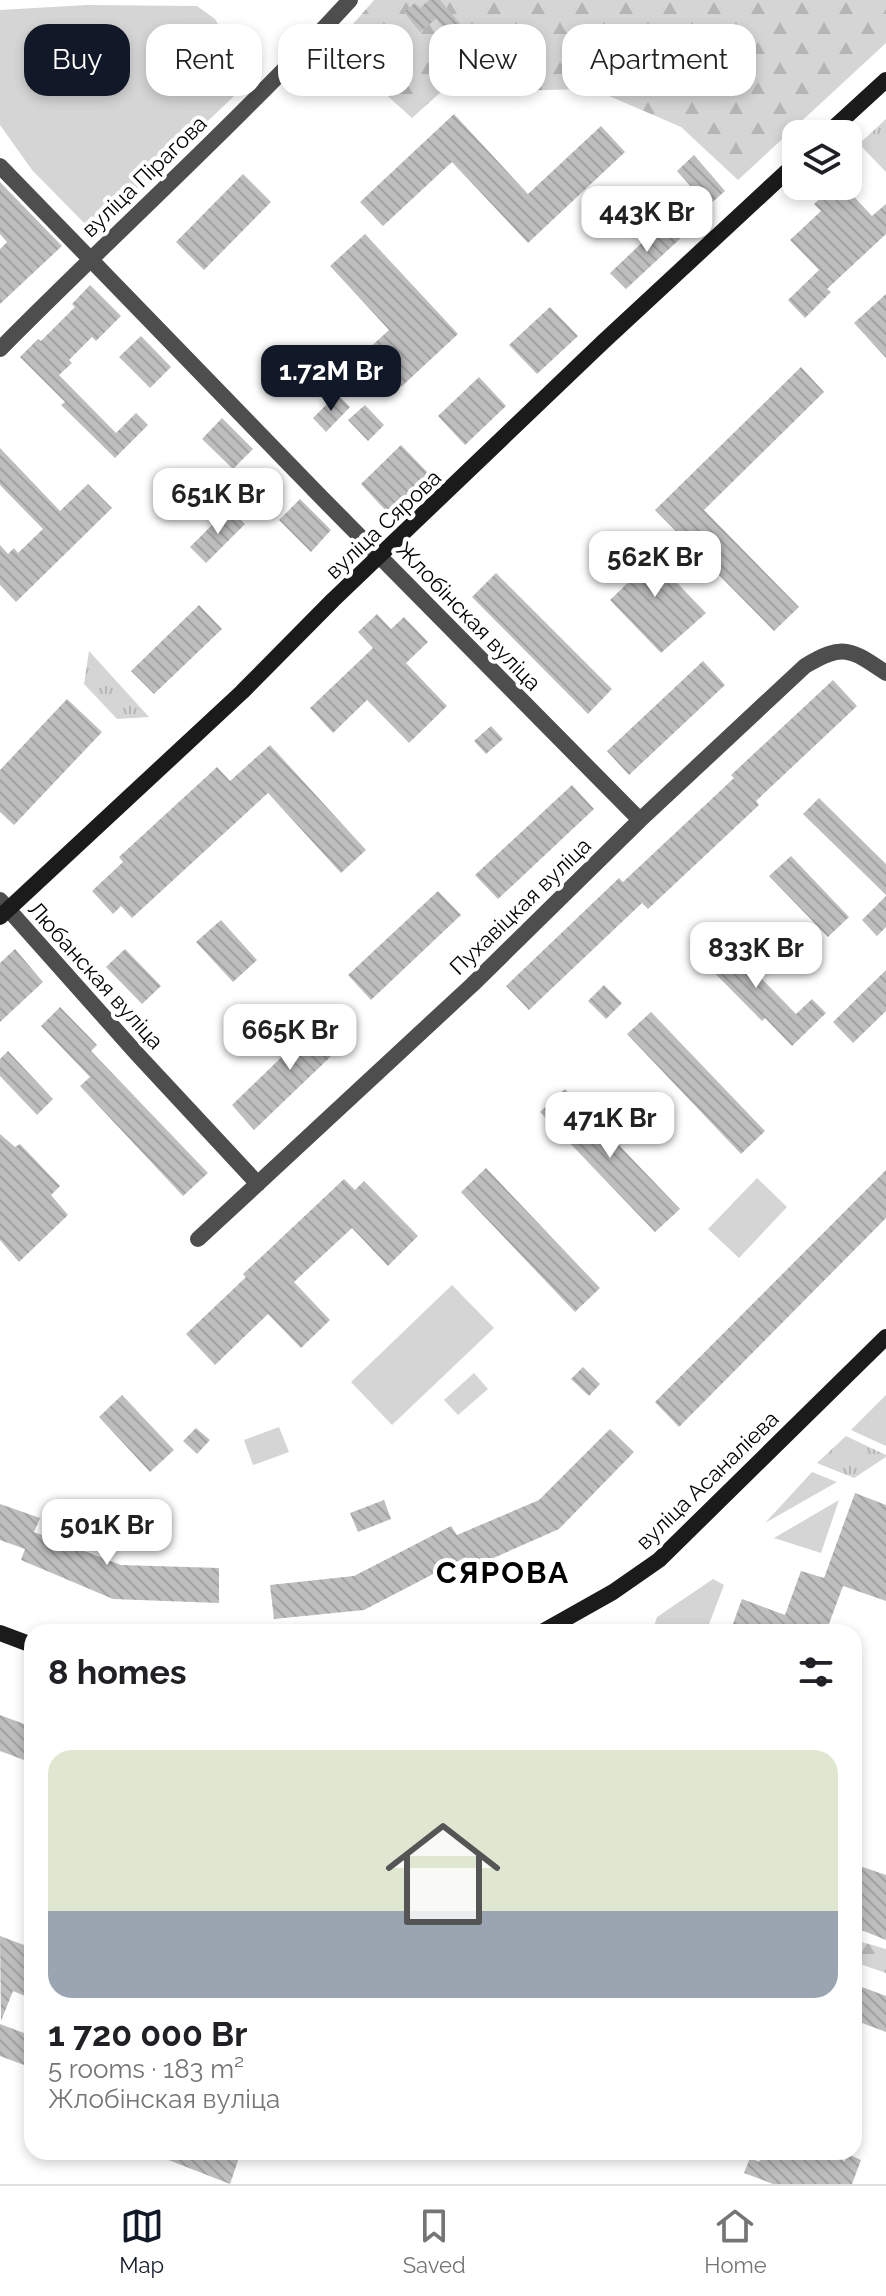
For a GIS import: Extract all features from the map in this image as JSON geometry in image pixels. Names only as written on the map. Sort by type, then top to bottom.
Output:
[{"type":"street","name":"вуліца Пірагова","points":[[0,349],[199,156],[350,0]]},
{"type":"street","points":[[842,120],[886,80]]},
{"type":"street","name":"Жлобінская вуліца","points":[[0,166],[640,820]]},
{"type":"street","name":"вуліца Сярова","points":[[3,909],[242,692],[380,556],[782,176]]},
{"type":"street","name":"Пухавіцкая вуліца","points":[[198,1239],[472,985],[640,820],[805,666],[841,650],[860,656],[886,673]]},
{"type":"street","name":"Любанская вуліца","points":[[3,909],[258,1184]]},
{"type":"street","name":"вуліца Асаналіева","points":[[556,1624],[613,1592],[659,1560],[886,1337]]},
{"type":"street","points":[[0,1633],[24,1642]]},
{"type":"green space","points":[[374,0],[886,0],[886,43],[803,120],[782,120],[782,139],[738,180],[681,127],[609,96],[756,96],[756,24],[562,24],[562,90],[546,90],[546,24],[429,24],[429,96],[437,96],[412,118],[388,96],[413,96],[413,24],[353,24]]},
{"type":"green space","points":[[87,5],[197,6],[218,24],[146,24],[146,96],[234,96],[92,231],[32,170],[0,125],[0,10]]},
{"type":"green space","points":[[886,119],[886,172],[862,147],[862,141]]},
{"type":"green space","points":[[89,651],[149,717],[117,719],[84,684]]},
{"type":"green space","points":[[757,1178],[787,1207],[739,1258],[708,1229]]},
{"type":"green space","points":[[452,1285],[494,1328],[392,1425],[351,1382]]},
{"type":"green space","points":[[474,1373],[488,1389],[458,1415],[444,1400]]},
{"type":"green space","points":[[886,1395],[886,1446],[851,1430]]},
{"type":"green space","points":[[279,1427],[289,1452],[253,1465],[244,1440]]},
{"type":"green space","points":[[846,1436],[886,1457],[854,1478],[817,1463]]},
{"type":"green space","points":[[812,1472],[837,1482],[765,1523]]},
{"type":"green space","points":[[839,1500],[821,1553],[774,1538]]},
{"type":"green space","points":[[713,1579],[724,1585],[709,1624],[655,1624],[657,1617]]},
{"type":"green space","points":[[862,1942],[886,1949],[886,1973],[862,1965]]},
{"type":"building","points":[[429,0],[440,0],[461,24],[440,24],[436,19],[420,32],[404,12],[415,3],[420,8]]},
{"type":"building","points":[[454,114],[528,194],[601,126],[625,152],[528,243],[452,162],[383,226],[360,202]]},
{"type":"building","points":[[694,155],[725,191],[708,206],[677,171]]},
{"type":"building","points":[[243,174],[271,202],[204,270],[176,242]]},
{"type":"building","points":[[0,182],[62,246],[0,304],[0,249],[7,242],[0,234]]},
{"type":"building","points":[[818,200],[857,200],[872,216],[886,204],[886,234],[827,289],[831,292],[805,318],[788,300],[819,270],[790,240],[821,211],[814,204]]},
{"type":"building","points":[[667,219],[683,236],[626,289],[610,273]]},
{"type":"building","points":[[365,234],[458,334],[401,387],[366,351],[389,330],[330,266]]},
{"type":"building","points":[[90,285],[121,316],[96,341],[92,337],[59,375],[116,433],[136,413],[148,425],[115,458],[61,405],[65,402],[20,357],[75,307],[72,304]]},
{"type":"building","points":[[886,294],[886,358],[854,323]]},
{"type":"building","points":[[550,307],[578,336],[537,374],[509,345]]},
{"type":"building","points":[[141,336],[171,367],[150,388],[119,357]]},
{"type":"building","points":[[801,367],[824,392],[704,510],[799,607],[774,631],[655,510]]},
{"type":"building","points":[[479,377],[506,406],[465,445],[438,416]]},
{"type":"building","points":[[337,394],[350,407],[326,432],[313,418]]},
{"type":"building","points":[[365,405],[384,425],[368,441],[348,420]]},
{"type":"building","points":[[222,418],[253,449],[233,469],[202,439]]},
{"type":"building","points":[[401,445],[429,474],[388,513],[361,484]]},
{"type":"building","points":[[0,448],[60,511],[88,484],[112,508],[16,602],[0,585],[0,545],[8,554],[14,548],[18,553],[43,529],[0,485]]},
{"type":"building","points":[[300,499],[331,530],[311,552],[279,520]]},
{"type":"building","points":[[229,508],[245,524],[206,563],[190,547]]},
{"type":"building","points":[[628,532],[706,613],[661,653],[610,600],[640,571],[615,546]]},
{"type":"building","points":[[496,573],[612,689],[588,714],[472,597]]},
{"type":"building","points":[[199,605],[222,629],[154,694],[131,671]]},
{"type":"building","points":[[377,614],[391,629],[404,617],[428,642],[406,663],[447,706],[409,743],[367,700],[333,733],[310,708],[373,648],[358,632]]},
{"type":"building","points":[[703,661],[725,685],[629,775],[607,751]]},
{"type":"building","points":[[833,680],[857,706],[756,801],[759,805],[648,909],[642,903],[529,1010],[506,986],[619,878],[623,882]]},
{"type":"building","points":[[67,699],[102,732],[14,825],[0,812],[0,770]]},
{"type":"building","points":[[491,726],[503,739],[486,754],[474,741]]},
{"type":"building","points":[[270,745],[366,850],[341,873],[268,793],[132,918],[121,906],[113,914],[92,891],[123,862],[119,857],[217,767],[230,781]]},
{"type":"building","points":[[572,785],[594,809],[498,899],[475,875]]},
{"type":"building","points":[[819,798],[886,864],[886,895],[803,814]]},
{"type":"building","points":[[791,856],[849,917],[828,937],[769,876]]},
{"type":"building","points":[[438,891],[461,915],[371,1000],[348,975]]},
{"type":"building","points":[[886,896],[886,927],[877,936],[862,920]]},
{"type":"building","points":[[221,920],[257,960],[233,982],[196,942]]},
{"type":"building","points":[[713,929],[796,1014],[812,999],[826,1013],[792,1046],[765,1018],[762,1021],[692,950]]},
{"type":"building","points":[[15,949],[43,982],[0,1022],[0,963]]},
{"type":"building","points":[[125,949],[161,986],[142,1004],[106,967]]},
{"type":"building","points":[[886,970],[886,1011],[853,1043],[833,1022]]},
{"type":"building","points":[[604,985],[622,1003],[606,1019],[588,1001]]},
{"type":"building","points":[[60,1007],[97,1045],[91,1051],[208,1173],[183,1196],[80,1086],[90,1077],[41,1026]]},
{"type":"building","points":[[651,1012],[765,1131],[741,1154],[627,1034]]},
{"type":"building","points":[[326,1014],[349,1039],[254,1130],[232,1105]]},
{"type":"building","points":[[8,1051],[53,1099],[37,1115],[0,1076],[0,1059]]},
{"type":"building","points":[[565,1089],[680,1209],[655,1232],[540,1112]]},
{"type":"building","points":[[0,1134],[15,1147],[20,1144],[60,1186],[51,1195],[68,1215],[19,1262],[0,1240]]},
{"type":"building","points":[[486,1168],[600,1288],[575,1312],[461,1192]]},
{"type":"building","points":[[886,1170],[886,1218],[679,1427],[655,1402]]},
{"type":"building","points":[[344,1179],[355,1190],[364,1181],[418,1236],[388,1266],[352,1228],[294,1282],[330,1320],[301,1348],[268,1314],[215,1365],[186,1334],[246,1277],[243,1274]]},
{"type":"building","points":[[583,1367],[600,1384],[589,1396],[571,1379]]},
{"type":"building","points":[[122,1395],[174,1450],[150,1472],[99,1417]]},
{"type":"building","points":[[196,1428],[210,1440],[197,1454],[183,1441]]},
{"type":"building","points":[[610,1429],[634,1452],[559,1529],[471,1568],[466,1557],[364,1610],[274,1619],[270,1585],[354,1576],[451,1526],[457,1535],[539,1500]]},
{"type":"building","points":[[855,1493],[886,1505],[886,1601],[843,1586],[829,1624],[733,1624],[742,1599],[785,1615],[801,1571],[824,1578]]},
{"type":"building","points":[[384,1500],[391,1519],[358,1532],[350,1513]]},
{"type":"building","points":[[0,1504],[40,1518],[34,1532],[121,1565],[219,1568],[219,1603],[113,1599],[21,1560],[25,1549],[0,1540]]},
{"type":"building","points":[[0,1715],[24,1724],[24,1760],[0,1751]]},
{"type":"building","points":[[862,1867],[886,1875],[886,1940],[862,1930]]},
{"type":"building","points":[[0,1936],[24,1945],[24,1996],[13,1991],[1,2021]]},
{"type":"building","points":[[862,1987],[886,1996],[886,2032],[862,2023]]},
{"type":"building","points":[[0,2024],[24,2033],[24,2065],[0,2056]]},
{"type":"building","points":[[168,2160],[238,2160],[230,2184]]},
{"type":"building","points":[[749,2160],[861,2160],[852,2184],[773,2184],[744,2173]]},
{"type":"district","name":"СЯРОВА","points":[[503,1573]]}]
